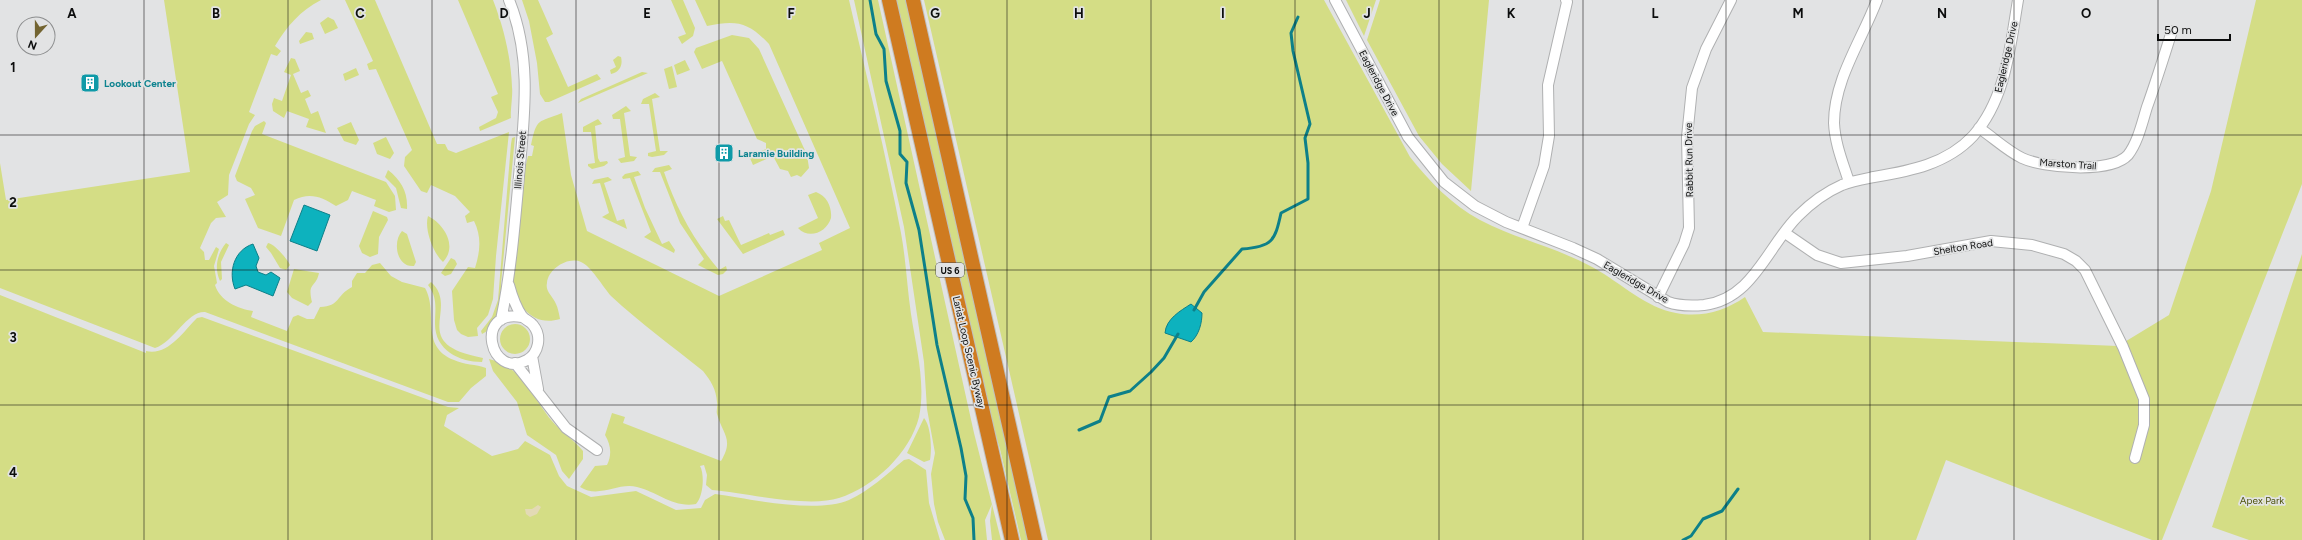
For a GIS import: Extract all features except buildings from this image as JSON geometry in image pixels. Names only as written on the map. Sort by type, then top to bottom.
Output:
[{"type":"highway","name":"Lariat Loop Scenic Byway","points":[[889,0],[1012,540]]},
{"type":"highway","name":"US 6","points":[[913,0],[1035,540]]},
{"type":"street","name":"Illinois Street","points":[[501,320],[509,283],[524,117],[525,63],[517,18],[509,0]]},
{"type":"street","name":"Eagleridge Drive","points":[[1335,0],[1408,137],[1436,174],[1475,206],[1522,228],[1597,259],[1658,297],[1677,305],[1712,304],[1726,299],[1742,288],[1756,272],[1797,216],[1821,196],[1849,182],[1920,169],[1960,148],[1979,128],[2000,90],[2018,0]]},
{"type":"street","points":[[1522,228],[1544,166],[1549,136],[1548,85],[1567,2],[1566,0]]},
{"type":"street","name":"Rabbit Run Drive","points":[[1658,297],[1684,244],[1689,228],[1687,137],[1692,88],[1706,49],[1730,0]]},
{"type":"street","points":[[1849,182],[1839,152],[1834,124],[1836,100],[1842,78],[1877,0]]},
{"type":"street","name":"Marston Trail","points":[[1979,128],[2011,152],[2041,164],[2099,167],[2120,161],[2127,155],[2138,134],[2172,31]]},
{"type":"street","name":"Shelton Road","points":[[1785,233],[1817,255],[1841,263],[1907,256],[1991,241],[2032,245],[2064,254],[2076,261],[2085,270],[2123,347],[2144,399],[2144,425],[2135,458]]},
{"type":"street","points":[[509,283],[514,303],[522,317],[534,326],[537,332],[537,346],[532,356],[527,360],[515,363]]},
{"type":"street","points":[[522,317],[508,317],[501,320],[492,333],[492,348],[501,358],[515,363],[566,428],[597,450]]},
{"type":"street","points":[[532,356],[538,391]]},
{"type":"green space","points":[[164,0],[321,0],[300,14],[284,32],[275,46],[281,51],[277,56],[271,54],[249,112],[255,115],[249,124],[229,175],[228,195],[217,202],[226,217],[216,218],[211,223],[200,248],[204,252],[205,260],[209,260],[216,247],[219,249],[214,266],[217,283],[215,285],[217,291],[230,303],[253,311],[251,317],[287,331],[293,317],[298,315],[307,319],[314,319],[320,307],[335,303],[347,290],[352,287],[352,281],[357,273],[365,273],[372,265],[380,263],[391,276],[402,282],[425,288],[431,308],[433,338],[443,354],[458,362],[486,368],[486,376],[471,388],[459,402],[448,402],[205,312],[192,316],[168,340],[155,348],[0,288],[0,163],[6,200],[190,172]]},
{"type":"green space","points":[[345,0],[375,0],[437,144],[445,144],[448,150],[456,153],[509,132],[493,299],[488,315],[477,328],[478,336],[468,337],[461,334],[457,330],[454,320],[452,291],[468,267],[475,268],[479,244],[477,227],[474,221],[467,223],[465,216],[470,212],[455,196],[431,185],[427,193],[421,191],[404,166],[405,157],[412,150],[376,69],[369,70],[367,64],[373,61]]},
{"type":"green space","points":[[458,0],[493,0],[504,32],[508,54],[512,90],[511,118],[480,131],[479,127],[496,118],[498,112],[491,97],[498,94]]},
{"type":"green space","points":[[522,0],[538,0],[553,34],[546,38],[568,87],[597,74],[601,79],[549,102],[545,102],[540,94],[537,63],[529,21]]},
{"type":"green space","points":[[671,0],[683,0],[695,28],[693,36],[682,44],[678,37],[686,34]]},
{"type":"green space","points":[[695,0],[849,0],[883,146],[901,233],[911,314],[920,365],[921,404],[919,417],[914,430],[908,443],[899,456],[889,467],[865,486],[839,498],[826,501],[794,501],[712,490],[706,485],[707,475],[704,465],[700,466],[702,470],[702,491],[696,504],[688,505],[673,502],[645,489],[637,487],[630,486],[594,491],[580,487],[595,466],[607,465],[610,458],[610,450],[609,442],[605,435],[612,413],[625,417],[623,423],[721,461],[725,454],[727,442],[717,414],[714,389],[703,371],[622,306],[611,296],[589,268],[581,262],[565,262],[555,269],[548,278],[547,289],[555,301],[560,319],[550,321],[534,317],[522,306],[515,291],[513,282],[519,203],[528,156],[532,156],[534,146],[531,145],[533,136],[537,125],[540,122],[562,113],[571,175],[587,231],[719,296],[822,250],[819,243],[850,228],[769,44],[755,31],[741,24],[726,23],[707,26]]},
{"type":"green space","points":[[854,0],[878,0],[974,433],[992,504],[985,520],[987,540],[945,540],[938,522],[934,504],[931,474],[935,453],[927,409],[924,362],[904,227]]},
{"type":"green space","points":[[894,0],[908,0],[1030,540],[1021,540],[1000,449],[988,410]]},
{"type":"green space","points":[[924,0],[1324,0],[1410,157],[1433,184],[1460,207],[1494,227],[1566,255],[1594,268],[1644,301],[1665,310],[1685,314],[1704,314],[1721,310],[1745,297],[1763,332],[2118,346],[2169,315],[2211,191],[2256,0],[2302,0],[2302,184],[2162,540],[2152,540],[1946,460],[1916,540],[1048,540]]},
{"type":"green space","points":[[1346,0],[1376,0],[1364,36]]},
{"type":"green space","points":[[1380,0],[1489,0],[1471,191],[1442,164],[1419,136],[1367,40]]},
{"type":"green space","points":[[328,17],[334,20],[338,28],[325,34],[320,23]]},
{"type":"green space","points":[[306,32],[312,33],[314,39],[300,44],[299,41]]},
{"type":"green space","points":[[732,35],[749,38],[759,49],[807,155],[809,168],[801,177],[797,175],[791,177],[788,171],[780,169],[773,156],[753,165],[749,156],[766,149],[766,143],[757,139],[722,61],[702,69],[694,52],[696,48]]},
{"type":"green space","points":[[618,56],[621,57],[622,63],[617,72],[611,74],[610,70],[616,67],[613,60]]},
{"type":"green space","points":[[291,58],[295,59],[300,71],[293,74],[301,93],[308,90],[311,96],[305,99],[311,114],[318,111],[326,133],[306,127],[309,119],[287,111],[284,118],[273,111],[272,104],[274,98],[282,101],[291,75],[284,72]]},
{"type":"green space","points":[[685,60],[690,70],[677,75],[674,65]]},
{"type":"green space","points":[[672,66],[677,87],[669,89],[664,69]]},
{"type":"green space","points":[[356,68],[359,75],[345,81],[343,74]]},
{"type":"green space","points":[[642,72],[648,73],[578,103],[581,99]]},
{"type":"green space","points":[[655,93],[660,97],[652,99],[660,151],[668,151],[664,155],[652,157],[648,156],[648,153],[656,151],[649,104],[641,104],[643,99]]},
{"type":"green space","points":[[626,106],[631,111],[624,113],[630,156],[637,157],[634,161],[621,163],[618,159],[625,157],[620,119],[613,119],[612,115]]},
{"type":"green space","points":[[598,119],[602,124],[595,126],[598,158],[600,162],[607,161],[608,163],[604,166],[592,169],[588,166],[588,164],[595,163],[591,132],[583,132],[583,127]]},
{"type":"green space","points":[[264,121],[266,123],[262,134],[386,182],[395,196],[396,210],[389,212],[374,206],[376,200],[352,191],[348,200],[336,206],[321,198],[305,196],[294,200],[281,236],[258,228],[245,199],[255,195],[251,188],[237,181],[235,176],[252,131],[255,126]]},
{"type":"green space","points":[[351,122],[359,140],[356,145],[344,141],[337,128]]},
{"type":"green space","points":[[386,137],[394,153],[390,159],[377,154],[373,143]]},
{"type":"green space","points":[[515,137],[500,304],[493,325],[482,334],[481,331],[492,317],[498,300],[511,144],[512,138]]},
{"type":"green space","points":[[669,165],[672,169],[664,172],[680,211],[694,236],[719,270],[726,266],[727,270],[723,274],[718,275],[698,265],[704,259],[680,223],[660,172],[652,172],[655,168]]},
{"type":"green space","points":[[388,170],[397,178],[403,187],[407,209],[401,208],[396,188],[385,177]]},
{"type":"green space","points":[[638,171],[641,175],[634,177],[645,208],[662,244],[669,241],[675,250],[674,253],[644,237],[651,232],[630,178],[623,179],[622,177],[625,174]]},
{"type":"green space","points":[[608,177],[612,180],[604,183],[617,221],[624,219],[627,229],[602,217],[609,213],[600,183],[592,184],[594,180]]},
{"type":"green space","points":[[816,192],[823,196],[828,202],[831,210],[831,218],[826,227],[817,233],[812,234],[802,232],[798,228],[818,218],[808,195]]},
{"type":"green space","points":[[373,211],[387,217],[388,220],[379,237],[378,254],[370,257],[362,253],[359,246]]},
{"type":"green space","points":[[428,216],[439,224],[447,236],[449,249],[443,262],[436,253],[428,234]]},
{"type":"green space","points":[[723,216],[725,221],[729,220],[741,245],[769,233],[770,235],[783,230],[785,235],[743,254],[717,219]]},
{"type":"green space","points":[[402,231],[407,234],[416,262],[414,266],[408,266],[400,259],[397,241]]},
{"type":"green space","points":[[226,243],[229,245],[221,262],[222,279],[220,281],[217,271],[217,261],[220,252]]},
{"type":"green space","points":[[268,243],[284,256],[290,265],[286,270],[280,268],[266,247]]},
{"type":"green space","name":"Apex Park","points":[[2302,254],[2302,540],[2249,540],[2212,527]]},
{"type":"green space","points":[[451,258],[455,260],[457,264],[451,274],[445,276],[441,273]]},
{"type":"green space","points":[[294,269],[319,273],[318,278],[311,288],[312,302],[308,306],[292,298],[287,292]]},
{"type":"green space","points":[[431,282],[439,292],[441,303],[439,325],[441,335],[447,344],[460,352],[483,358],[482,362],[465,360],[457,357],[450,353],[439,341],[435,324],[435,299],[428,285]]},
{"type":"green space","points":[[0,295],[146,353],[146,351],[154,352],[168,346],[181,336],[197,318],[202,317],[448,407],[459,408],[447,415],[444,426],[492,456],[518,449],[525,441],[550,455],[559,476],[567,486],[591,497],[636,491],[676,510],[701,508],[705,500],[715,494],[765,502],[802,506],[819,506],[849,500],[878,482],[904,460],[909,459],[926,470],[929,503],[940,540],[0,540]]},
{"type":"green space","points":[[515,324],[526,328],[530,339],[526,350],[515,354],[504,350],[500,339],[504,328]]},
{"type":"green space","points":[[489,359],[501,363],[519,376],[552,421],[583,451],[583,459],[569,479],[562,471],[556,455],[527,435],[517,402],[493,371]]},
{"type":"green space","points":[[924,418],[930,432],[931,450],[930,460],[924,462],[907,453]]},
{"type":"green space","points":[[992,504],[1001,540],[992,540],[990,521]]},
{"type":"sand","points":[[538,505],[541,507],[537,514],[530,517],[526,514],[525,509],[532,509]]},
{"type":"water","points":[[304,205],[330,215],[317,251],[290,241]]},
{"type":"water","points":[[253,244],[259,258],[256,266],[258,272],[266,275],[271,272],[280,278],[273,296],[246,285],[235,289],[232,276],[234,262],[241,251]]},
{"type":"water","points":[[1191,304],[1202,313],[1200,329],[1194,339],[1191,342],[1165,333],[1171,320]]},
{"type":"waterway","points":[[870,0],[876,34],[884,49],[886,81],[900,131],[900,154],[907,162],[906,183],[919,230],[937,345],[961,448],[966,476],[965,499],[973,518],[974,540]]},
{"type":"waterway","points":[[1194,310],[1204,292],[1242,249],[1260,246],[1270,241],[1277,230],[1281,213],[1308,199],[1308,163],[1305,138],[1310,124],[1293,51],[1291,33],[1298,17]]},
{"type":"waterway","points":[[1079,430],[1100,421],[1109,397],[1130,391],[1151,372],[1164,358],[1178,334]]},
{"type":"waterway","points":[[1683,540],[1691,536],[1703,519],[1722,511],[1738,489]]},
{"type":"place","name":"Lookout Center","points":[[90,83]]},
{"type":"place","name":"Laramie Building","points":[[724,153]]}]
